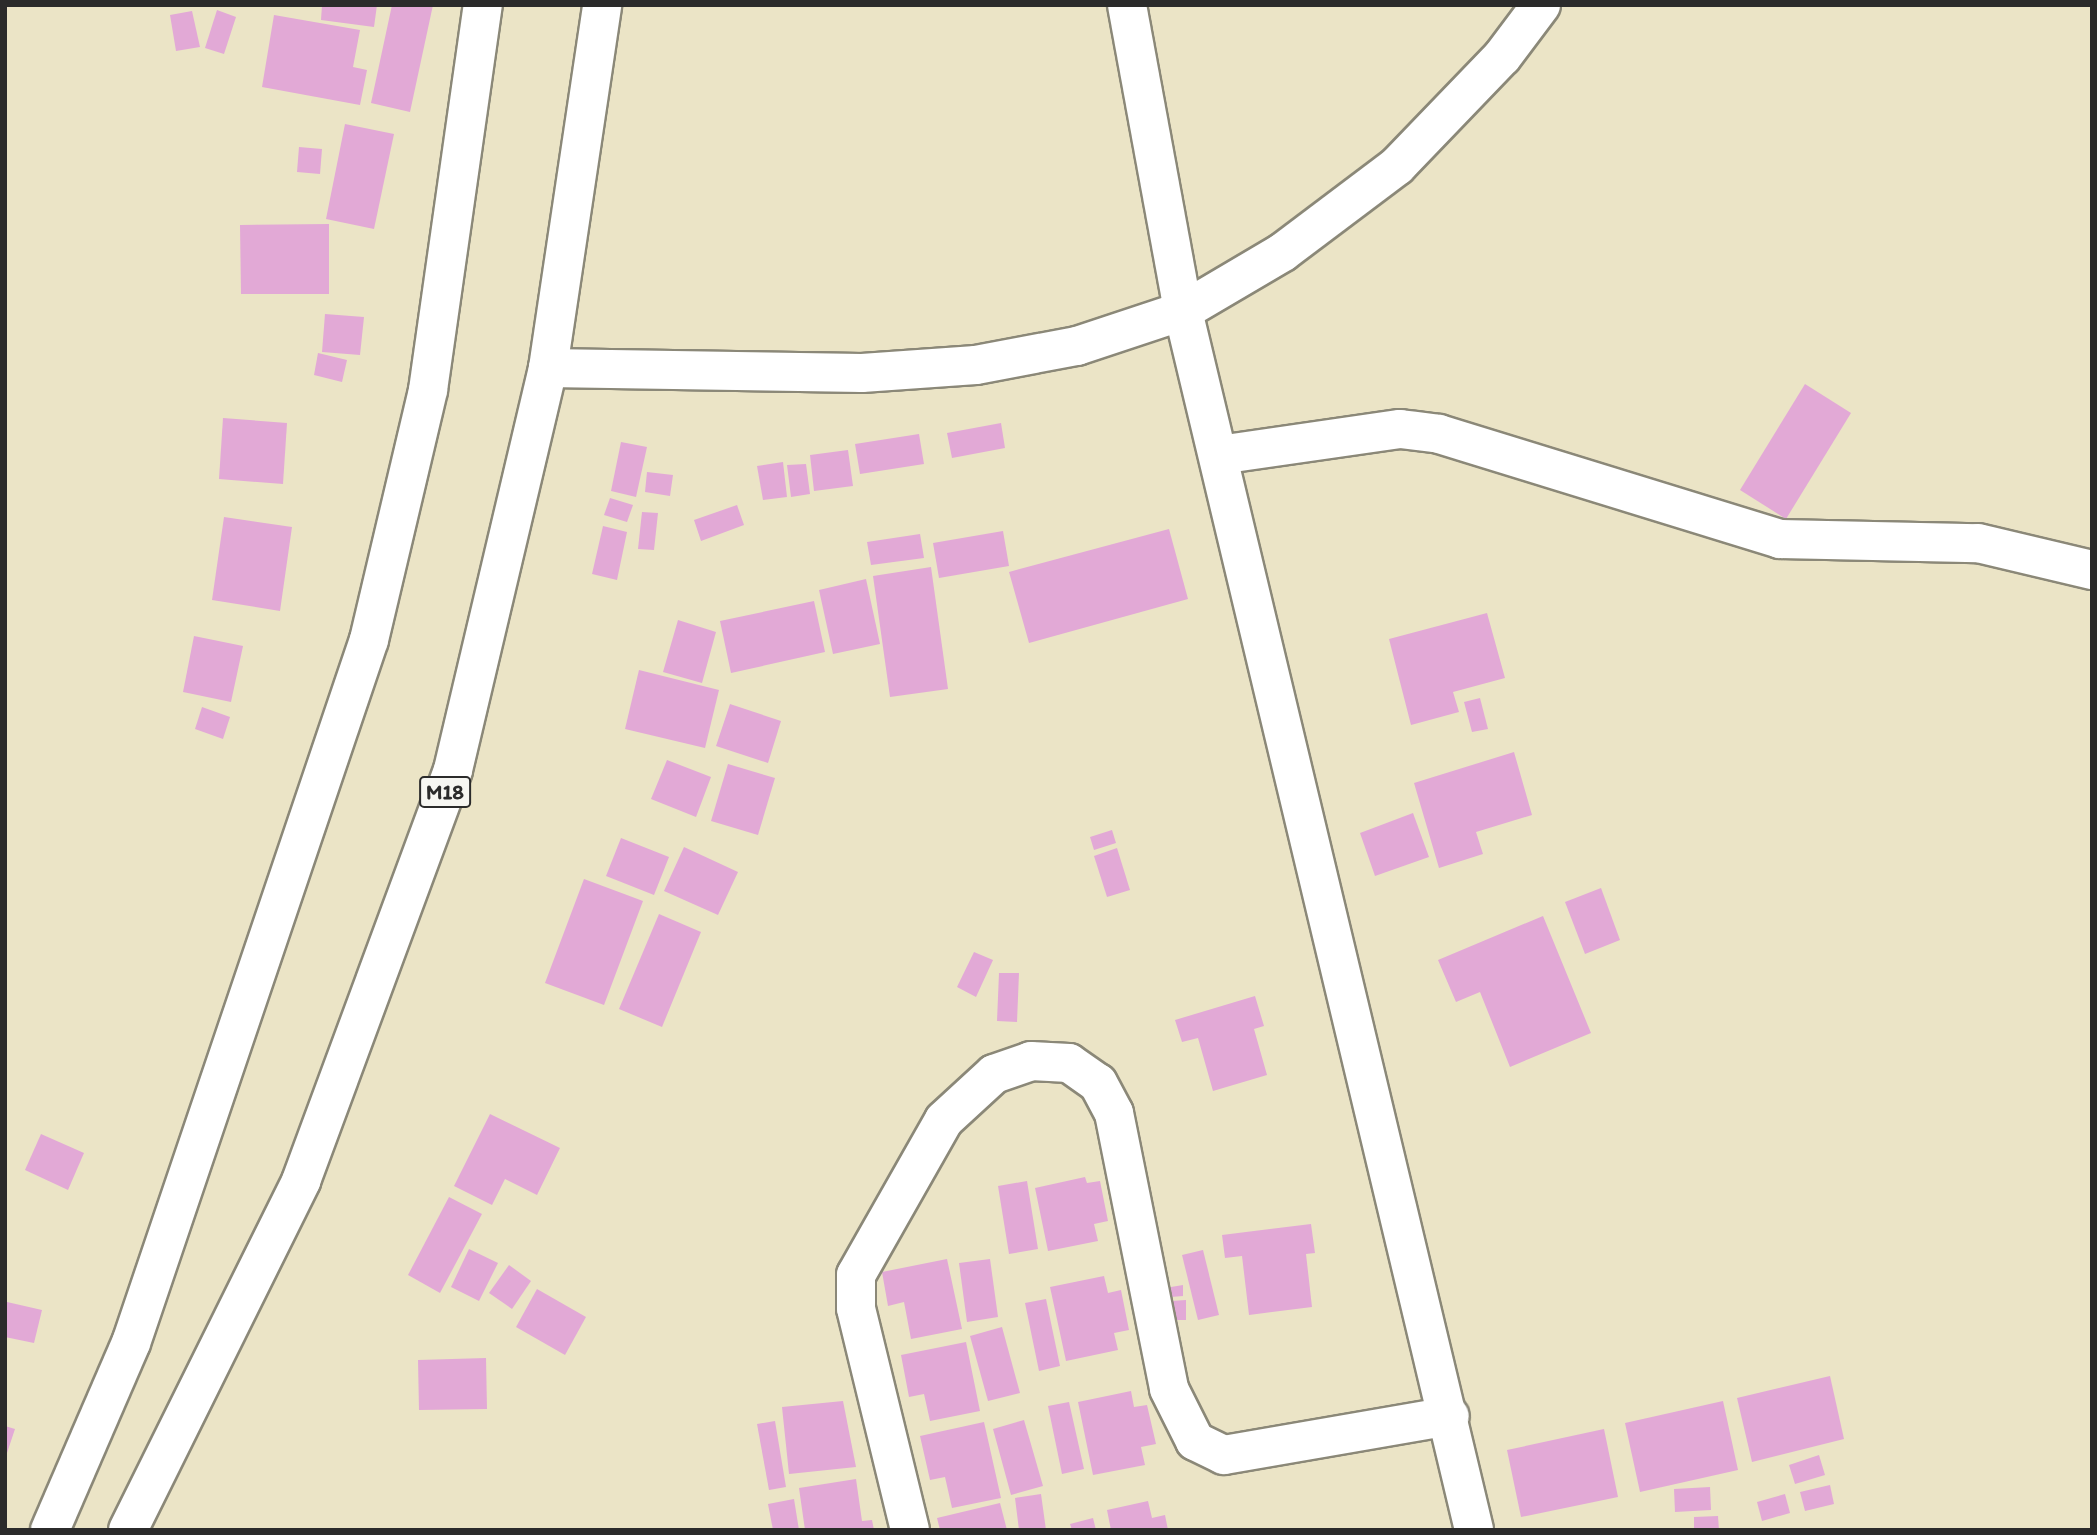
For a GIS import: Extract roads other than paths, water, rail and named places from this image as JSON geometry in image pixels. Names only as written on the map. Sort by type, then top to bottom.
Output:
[{"type":"street","points":[[50,1530],[131,1343],[369,640],[428,390],[483,5]]},
{"type":"street","name":"M18","points":[[128,1530],[301,1181],[380,976],[453,769],[548,368],[602,5]]},
{"type":"street","points":[[1127,5],[1183,311],[1450,1416],[1474,1530]]},
{"type":"street","points":[[548,368],[862,373],[976,365],[1077,346],[1183,311],[1283,252],[1397,166],[1502,57],[1541,5]]},
{"type":"street","points":[[1219,455],[1400,429],[1439,435],[1780,539],[1978,543],[2092,570]]},
{"type":"street","points":[[910,1530],[856,1308],[856,1275],[944,1119],[994,1074],[1031,1061],[1069,1063],[1098,1083],[1114,1113],[1168,1389],[1195,1441],[1224,1455],[1450,1416]]}]
